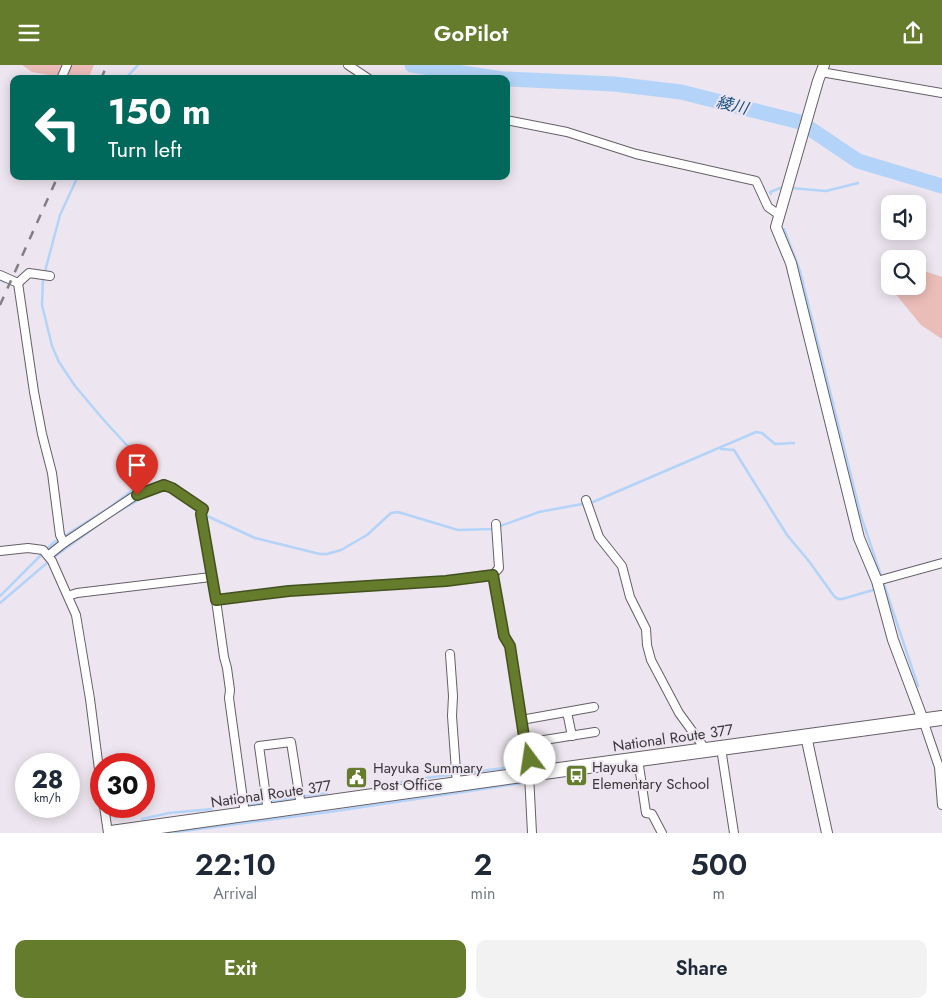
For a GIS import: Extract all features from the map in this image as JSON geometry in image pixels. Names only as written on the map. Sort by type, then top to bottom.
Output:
[{"type":"highway","name":"National Route 377","points":[[109,833],[245,814],[267,804],[457,778],[532,773],[942,718]]},
{"type":"street","points":[[348,65],[363,75]]},
{"type":"street","points":[[942,93],[821,73],[776,227],[791,263],[859,538],[881,580],[893,640],[939,767],[942,805]]},
{"type":"street","points":[[510,121],[567,132],[636,154],[756,181],[768,207],[780,211]]},
{"type":"street","points":[[18,283],[29,273],[46,275]]},
{"type":"street","points":[[0,275],[18,283]]},
{"type":"street","points":[[18,283],[34,393],[52,473],[62,539]]},
{"type":"street","points":[[48,555],[62,539],[132,497],[164,485],[172,488],[203,509],[211,577],[230,689],[229,698],[245,814]]},
{"type":"street","points":[[587,503],[599,537],[622,566],[630,597],[646,629],[650,660],[679,713],[706,750]]},
{"type":"street","points":[[216,600],[289,591],[446,581],[493,575],[499,568],[497,526]]},
{"type":"street","points":[[0,551],[28,548],[48,555],[68,596],[76,615],[97,753]]},
{"type":"street","points":[[881,580],[942,563]]},
{"type":"street","points":[[493,575],[504,636],[510,646],[525,743],[532,773],[532,833]]},
{"type":"street","points":[[68,596],[77,593],[211,577]]},
{"type":"street","points":[[450,654],[457,778]]},
{"type":"street","points":[[522,720],[594,707]]},
{"type":"street","points":[[567,712],[572,736]]},
{"type":"street","points":[[525,743],[595,732]]},
{"type":"street","points":[[806,736],[827,833]]},
{"type":"street","points":[[267,804],[259,746],[291,742],[300,800]]},
{"type":"street","points":[[721,748],[734,833]]},
{"type":"street","points":[[638,759],[646,813],[652,814],[662,833]]},
{"type":"street","points":[[106,818],[109,833]]},
{"type":"shaded area","points":[[22,65],[94,65],[90,75],[49,75],[32,72]]},
{"type":"shaded area","points":[[926,272],[942,277],[942,339],[921,325],[897,295],[926,295]]},
{"type":"waterway","points":[[129,75],[138,65]]},
{"type":"waterway","name":"綾川","points":[[412,65],[476,75]]},
{"type":"waterway","name":"綾川","points":[[510,79],[614,84],[681,92],[800,122],[858,161],[942,186]]},
{"type":"waterway","points":[[0,596],[53,543],[109,508],[143,482],[144,464],[75,386],[59,362],[52,346],[42,305],[43,279],[60,215],[76,180]]},
{"type":"waterway","points":[[791,188],[826,191],[858,183]]},
{"type":"waterway","points":[[771,194],[770,192],[783,187]]},
{"type":"waterway","points":[[784,229],[800,271],[861,516],[918,686]]},
{"type":"waterway","points":[[0,279],[4,282]]},
{"type":"waterway","points":[[176,495],[205,515],[255,538],[320,554],[327,554],[341,550],[367,535],[391,513],[398,512],[458,530],[492,529],[539,512],[593,502],[756,432],[762,433],[775,444],[794,443]]},
{"type":"waterway","points":[[721,449],[734,450],[787,535],[834,596],[842,599],[873,590]]},
{"type":"waterway","points":[[109,517],[142,498],[163,489],[171,491]]},
{"type":"waterway","points":[[0,603],[54,557],[101,523]]},
{"type":"waterway","points":[[378,786],[528,765]]},
{"type":"waterway","points":[[169,833],[329,812],[523,783]]},
{"type":"waterway","points":[[248,805],[327,793]]},
{"type":"waterway","points":[[142,819],[169,813],[212,809]]},
{"type":"railway","points":[[103,75],[107,65]]},
{"type":"railway","points":[[0,305],[56,180]]},
{"type":"place","name":"Hayuka Elementary School","points":[[576,776]]},
{"type":"place","name":"Hayuka Summary Post Office","points":[[357,777]]},
{"type":"route","points":[[137,495],[164,485],[172,488],[203,509],[201,514],[216,600],[289,591],[446,581],[493,575],[504,636],[510,646],[525,743],[530,759]]}]
